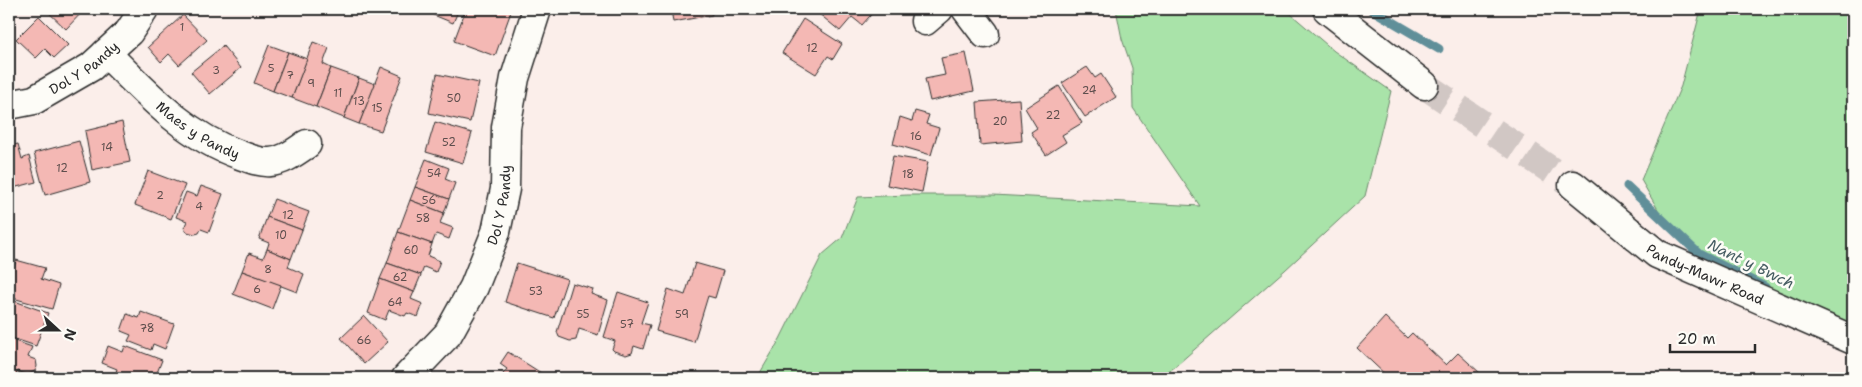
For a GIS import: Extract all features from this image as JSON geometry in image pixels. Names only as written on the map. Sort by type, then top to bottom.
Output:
[{"type":"street","name":"Dol Y Pandy","points":[[9,105],[34,100],[91,68],[129,32],[144,9]]},
{"type":"street","name":"Dol Y Pandy","points":[[406,378],[448,334],[474,287],[496,232],[505,189],[506,127],[515,78],[537,9]]},
{"type":"street","points":[[966,9],[985,34]]},
{"type":"street","points":[[1326,9],[1424,85]]},
{"type":"street","name":"Maes y Pandy","points":[[106,53],[172,117],[204,138],[227,150],[268,162],[284,160],[307,144]]},
{"type":"street","name":"Pandy-Mawr Road","points":[[1574,185],[1657,254],[1853,340]]},
{"type":"green space","points":[[1116,9],[1285,9],[1334,51],[1391,91],[1365,196],[1285,270],[1162,378],[757,378],[780,339],[822,255],[842,238],[858,197],[993,195],[1200,206],[1133,108],[1132,68],[1122,39]]},
{"type":"green space","points":[[1701,9],[1853,9],[1853,330],[1699,254],[1664,220],[1641,180],[1681,86]]},
{"type":"building","points":[[45,9],[85,9],[66,29]]},
{"type":"building","points":[[375,9],[392,9],[390,14]]},
{"type":"building","points":[[419,9],[459,9],[453,23]]},
{"type":"building","points":[[466,9],[512,9],[495,56],[454,41]]},
{"type":"building","points":[[671,9],[711,9],[712,15],[673,22]]},
{"type":"building","points":[[822,9],[876,9],[862,25],[852,17],[840,31],[818,13]]},
{"type":"building","points":[[183,15],[207,40],[179,65],[169,54],[161,62],[148,47]]},
{"type":"building","points":[[39,16],[68,45],[54,58],[45,49],[36,58],[16,39]]},
{"type":"building","points":[[803,19],[842,44],[833,59],[828,56],[816,74],[782,53]]},
{"type":"building","points":[[313,42],[329,48],[323,64],[331,68],[316,107],[292,98]]},
{"type":"building","points":[[269,45],[288,52],[273,91],[254,83]]},
{"type":"building","points":[[223,46],[241,68],[210,94],[191,72]]},
{"type":"building","points":[[288,52],[307,59],[292,98],[273,91]]},
{"type":"building","points":[[966,53],[974,91],[930,101],[925,79],[945,75],[941,58]]},
{"type":"building","points":[[381,67],[402,76],[381,131],[359,124]]},
{"type":"building","points":[[1087,67],[1095,78],[1101,74],[1116,97],[1085,117],[1062,83]]},
{"type":"building","points":[[331,68],[359,78],[344,118],[316,107]]},
{"type":"building","points":[[437,74],[479,83],[470,122],[429,113]]},
{"type":"building","points":[[359,78],[375,84],[359,124],[344,118]]},
{"type":"building","points":[[1059,86],[1082,123],[1062,135],[1066,142],[1046,155],[1031,132],[1037,128],[1025,108]]},
{"type":"building","points":[[1019,99],[1022,141],[980,145],[977,102]]},
{"type":"building","points":[[915,111],[929,115],[926,124],[939,128],[931,155],[893,144],[900,117],[912,121]]},
{"type":"building","points":[[122,122],[130,162],[92,170],[85,131]]},
{"type":"building","points":[[435,122],[472,133],[463,163],[426,152]]},
{"type":"building","points":[[79,141],[90,182],[45,195],[34,153]]},
{"type":"building","points":[[18,144],[22,159],[29,156],[36,182],[9,189],[9,146]]},
{"type":"building","points":[[893,156],[928,162],[922,192],[887,185]]},
{"type":"building","points":[[426,159],[449,168],[445,179],[455,183],[449,199],[415,187]]},
{"type":"building","points":[[148,171],[185,185],[171,219],[135,205]]},
{"type":"building","points":[[201,186],[223,194],[209,232],[201,229],[199,233],[195,234],[187,232],[184,228],[187,221],[176,217],[186,192],[197,196]]},
{"type":"building","points":[[415,187],[449,199],[444,213],[410,200]]},
{"type":"building","points":[[274,199],[309,212],[302,230],[267,217]]},
{"type":"building","points":[[410,200],[444,213],[440,223],[453,228],[449,239],[436,234],[432,244],[398,232]]},
{"type":"building","points":[[267,217],[302,230],[291,259],[267,249],[269,243],[259,239]]},
{"type":"building","points":[[398,232],[432,244],[428,256],[440,261],[436,272],[424,267],[421,275],[387,263]]},
{"type":"building","points":[[267,249],[291,259],[288,267],[304,274],[297,292],[242,271],[249,253],[263,258]]},
{"type":"building","points":[[16,260],[45,268],[41,279],[59,285],[52,309],[9,297],[9,284]]},
{"type":"building","points":[[387,263],[421,275],[414,292],[380,279]]},
{"type":"building","points":[[517,263],[567,279],[554,318],[505,302]]},
{"type":"building","points":[[695,263],[723,271],[715,298],[708,296],[694,342],[656,331],[668,289],[685,295]]},
{"type":"building","points":[[242,271],[281,285],[272,309],[233,294]]},
{"type":"building","points":[[380,279],[414,292],[411,299],[423,304],[418,317],[407,313],[405,316],[389,310],[385,320],[368,313]]},
{"type":"building","points":[[572,283],[593,289],[591,294],[608,300],[598,335],[579,329],[576,340],[570,341],[559,337],[557,332]]},
{"type":"building","points":[[618,292],[648,302],[641,323],[650,325],[643,349],[634,346],[632,353],[626,355],[614,351],[612,349],[615,341],[604,337]]},
{"type":"building","points":[[9,299],[48,313],[36,346],[9,337]]},
{"type":"building","points":[[141,312],[174,324],[165,349],[153,344],[151,350],[128,341],[131,335],[121,331],[127,314],[139,318]]},
{"type":"building","points":[[364,316],[388,342],[364,364],[341,338]]},
{"type":"building","points":[[1385,317],[1407,338],[1412,333],[1446,365],[1458,353],[1480,373],[1475,378],[1389,378],[1357,348]]},
{"type":"building","points":[[9,339],[32,347],[28,357],[36,360],[36,370],[28,375],[18,371],[15,378],[9,378]]},
{"type":"building","points":[[108,346],[123,352],[125,346],[162,360],[155,378],[114,378],[117,369],[102,363]]},
{"type":"building","points":[[508,352],[549,378],[500,378],[507,369],[500,364]]},
{"type":"waterway","name":"Nant y Bwch","points":[[1371,9],[1439,49]]},
{"type":"waterway","name":"Nant y Bwch","points":[[1627,186],[1699,254],[1765,287]]},
{"type":"tunnel","points":[[1424,85],[1573,185]]}]
